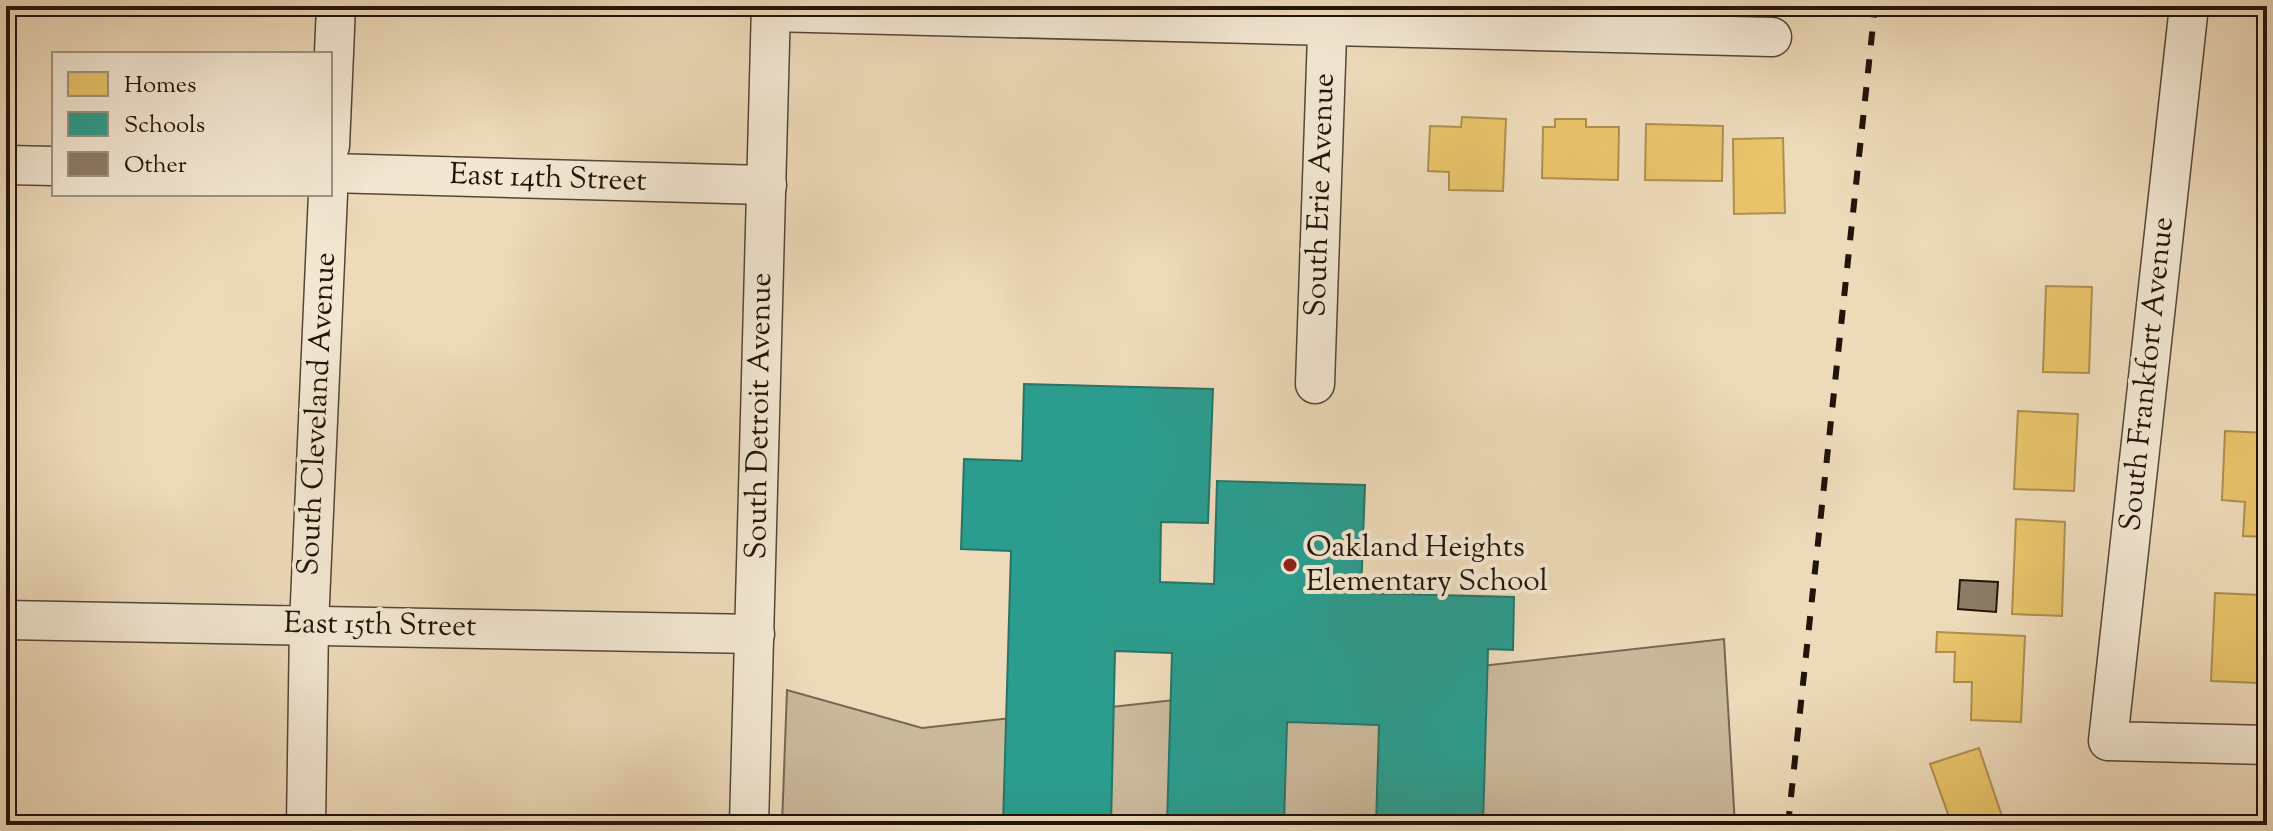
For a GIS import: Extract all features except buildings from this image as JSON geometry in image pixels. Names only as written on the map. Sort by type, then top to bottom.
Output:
[{"type":"street","points":[[332,99],[336,6]]},
{"type":"street","name":"South Frankfort Avenue","points":[[2189,6],[2108,741],[2267,745]]},
{"type":"street","points":[[771,9],[1328,15],[1772,37]]},
{"type":"street","name":"South Detroit Avenue","points":[[749,825],[771,9]]},
{"type":"street","name":"South Erie Avenue","points":[[1315,384],[1328,15]]},
{"type":"street","points":[[6,165],[52,166]]},
{"type":"street","name":"East 14th Street","points":[[332,173],[767,185]]},
{"type":"street","name":"South Cleveland Avenue","points":[[306,825],[309,625],[328,196]]},
{"type":"street","name":"East 15th Street","points":[[6,620],[755,634]]},
{"type":"shaded area","points":[[1724,639],[1735,825],[782,825],[787,690],[922,728]]},
{"type":"railway","points":[[1788,825],[1875,6]]},
{"type":"place","name":"Oakland Heights Elementary School","points":[[1290,565]]}]
